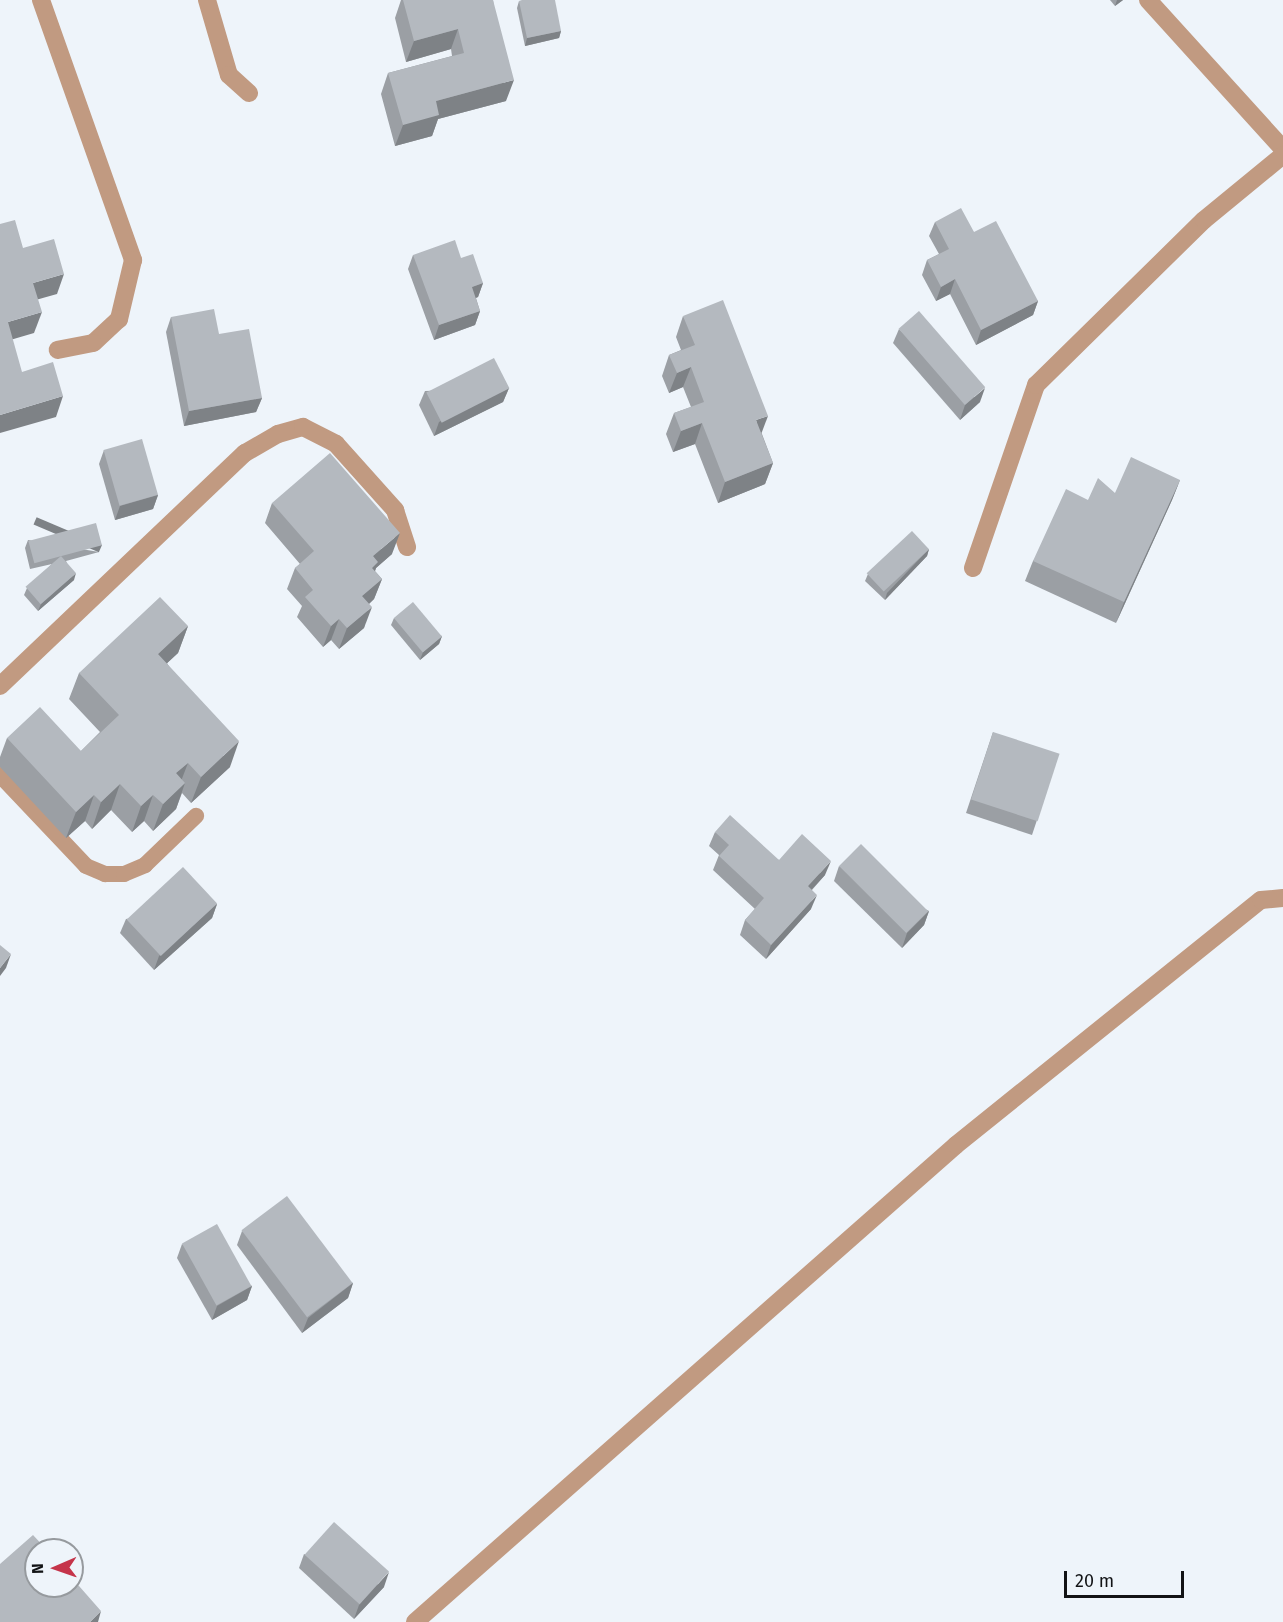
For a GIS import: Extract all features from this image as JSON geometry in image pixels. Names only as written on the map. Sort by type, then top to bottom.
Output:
[{"type":"street","points":[[40,0],[133,260],[119,319],[93,344],[58,350]]},
{"type":"street","points":[[207,0],[229,75],[249,93]]},
{"type":"street","points":[[1148,0],[1283,149]]},
{"type":"street","points":[[973,568],[1036,385],[1204,220],[1283,155]]},
{"type":"street","points":[[0,686],[245,453],[278,434],[303,427],[336,444],[395,510],[407,547]]},
{"type":"street","points":[[415,1622],[957,1145],[1261,900],[1283,898]]},
{"type":"lane","points":[[0,775],[86,866],[105,874],[124,874],[145,865],[196,816]]},
{"type":"building","points":[[403,0],[493,0],[514,80],[436,101],[439,115],[403,125],[388,73],[464,53],[458,29],[414,41]]},
{"type":"building","points":[[555,0],[561,31],[527,38],[519,1]]},
{"type":"building","points":[[961,208],[974,232],[996,221],[1038,301],[981,330],[955,279],[941,287],[927,260],[949,249],[935,222]]},
{"type":"building","points":[[15,220],[23,248],[54,239],[64,274],[33,283],[42,312],[8,322],[22,372],[53,362],[63,396],[0,415],[0,224]]},
{"type":"building","points":[[455,240],[461,258],[473,254],[483,283],[472,287],[480,311],[439,325],[413,255]]},
{"type":"building","points":[[723,300],[768,416],[756,420],[773,463],[725,482],[702,423],[681,431],[674,413],[704,402],[691,367],[677,373],[669,355],[695,345],[683,316]]},
{"type":"building","points":[[214,309],[219,334],[249,329],[262,398],[189,411],[171,317]]},
{"type":"building","points":[[919,311],[985,387],[965,405],[899,329]]},
{"type":"building","points":[[494,358],[509,388],[442,423],[426,393]]},
{"type":"building","points":[[142,439],[158,495],[120,506],[104,450]]},
{"type":"building","points":[[330,453],[400,533],[373,556],[378,562],[372,568],[382,579],[362,596],[372,607],[347,628],[339,619],[331,626],[305,597],[313,590],[295,568],[314,551],[272,503]]},
{"type":"building","points":[[1131,457],[1180,480],[1124,602],[1033,561],[1066,489],[1088,500],[1098,478],[1115,493]]},
{"type":"building","points":[[96,523],[102,545],[34,563],[28,541]]},
{"type":"building","points":[[912,531],[929,549],[884,592],[867,573]]},
{"type":"building","points":[[61,556],[76,573],[41,604],[26,587]]},
{"type":"building","points":[[160,597],[188,626],[158,654],[239,741],[201,777],[188,763],[176,773],[185,783],[163,804],[153,795],[141,806],[120,784],[101,802],[94,795],[76,812],[7,738],[40,707],[81,751],[119,715],[79,673]]},
{"type":"building","points":[[413,602],[442,636],[423,653],[394,618]]},
{"type":"building","points":[[993,732],[1060,754],[1038,821],[971,800]]},
{"type":"building","points":[[730,815],[779,860],[802,834],[831,861],[808,886],[817,895],[771,945],[745,920],[764,898],[719,856],[729,845],[715,832]]},
{"type":"building","points":[[861,844],[928,911],[906,933],[839,866]]},
{"type":"building","points":[[183,867],[217,904],[161,956],[127,920]]},
{"type":"building","points":[[0,945],[11,954],[0,968]]},
{"type":"building","points":[[287,1196],[353,1283],[307,1317],[241,1230]]},
{"type":"building","points":[[217,1224],[251,1286],[216,1305],[182,1243]]},
{"type":"building","points":[[334,1522],[389,1572],[360,1604],[305,1555]]},
{"type":"building","points":[[24,1543],[24,1598],[84,1598],[84,1592],[101,1611],[90,1622],[0,1622],[0,1564]]}]
